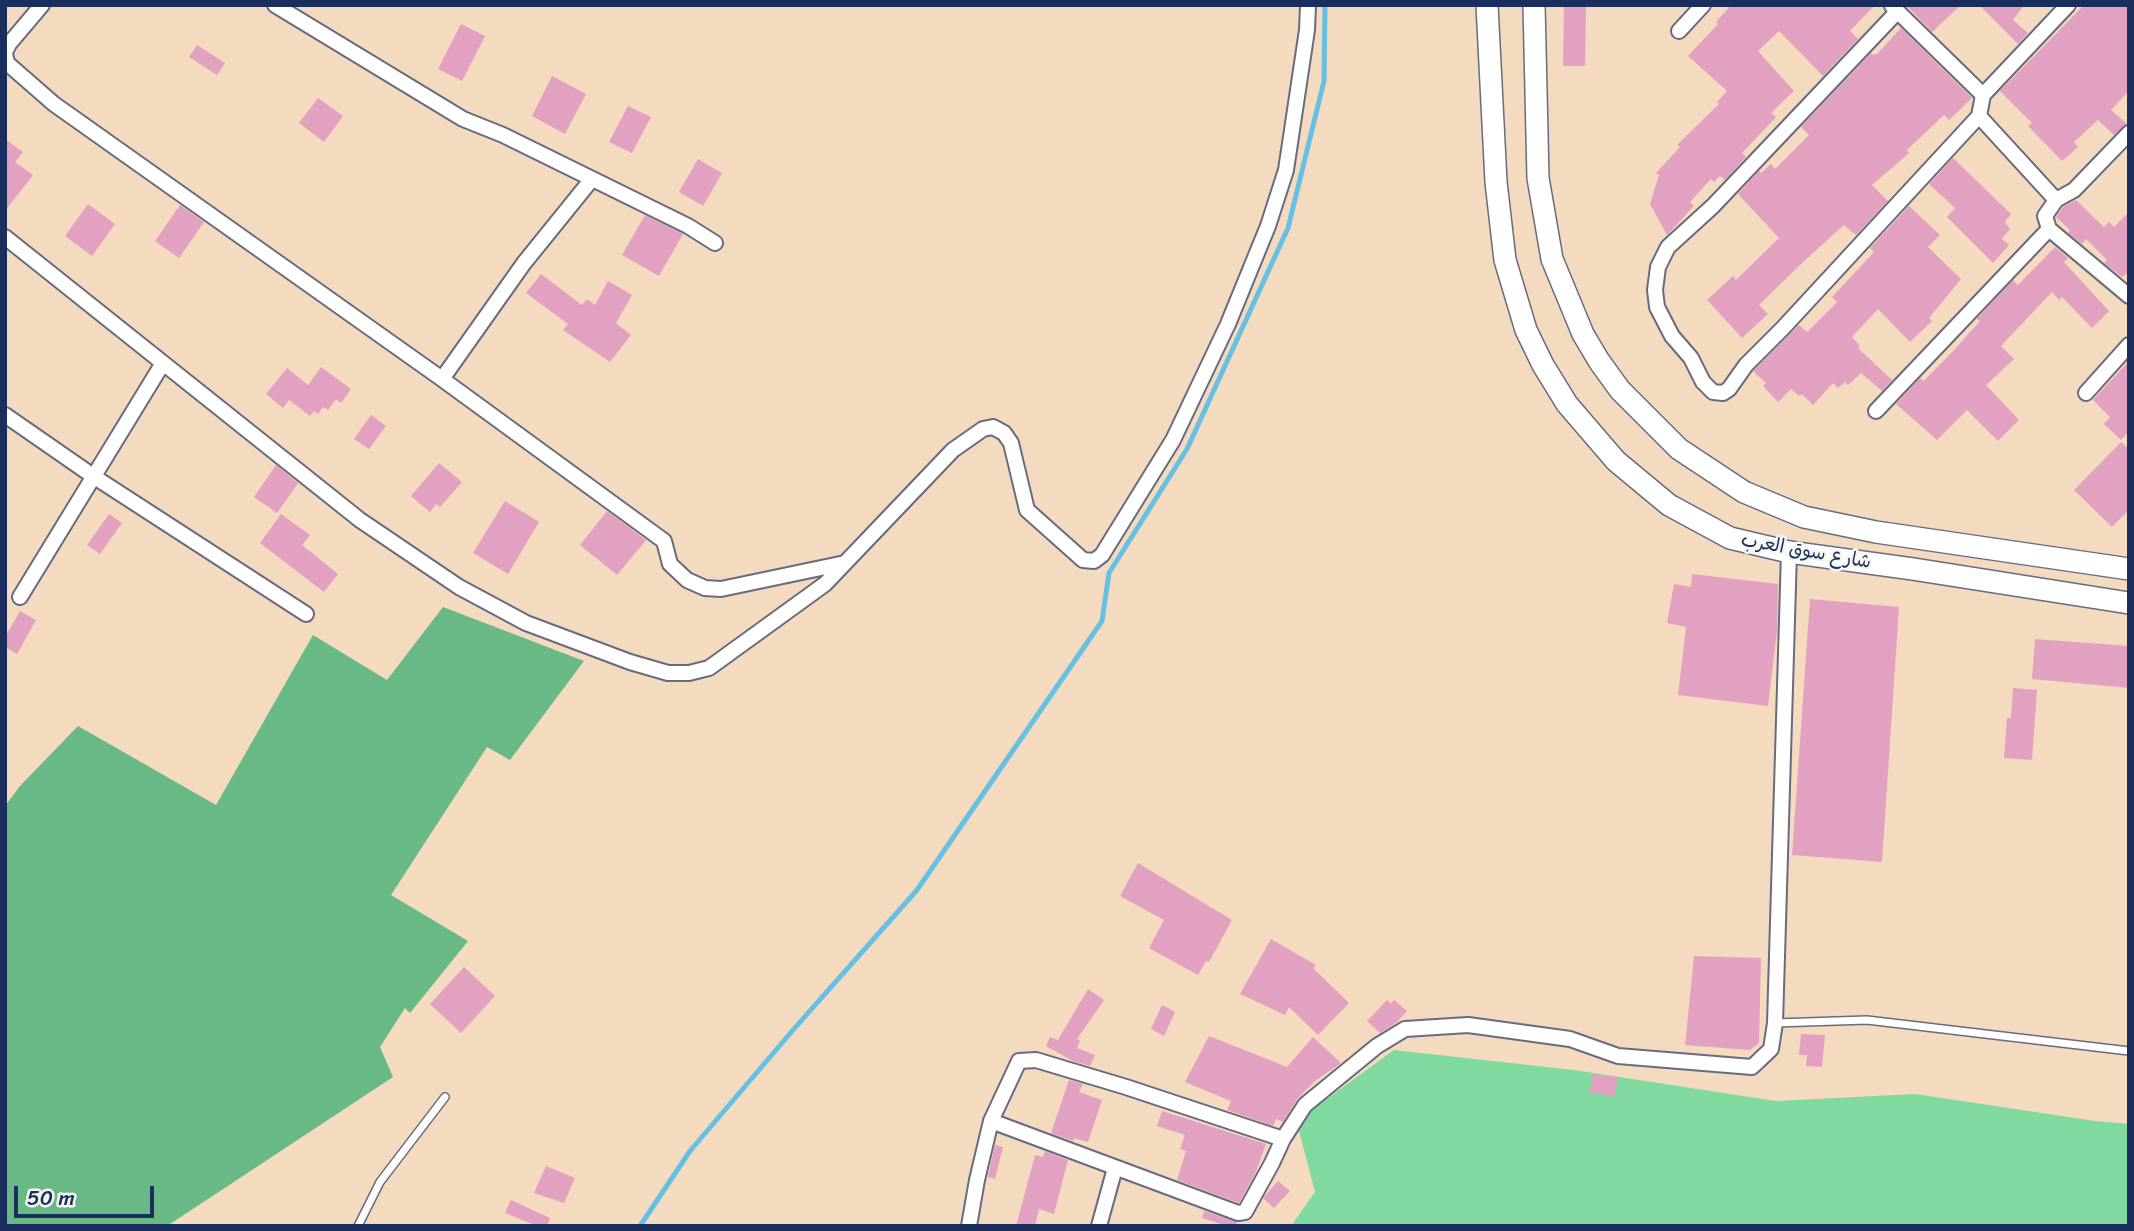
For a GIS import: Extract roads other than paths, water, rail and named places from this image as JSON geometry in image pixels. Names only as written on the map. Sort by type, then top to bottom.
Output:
[{"type":"main road","name":"شارع سوق العرب","points":[[1487,5],[1496,182],[1504,260],[1526,330],[1543,365],[1567,404],[1616,461],[1669,505],[1730,538],[1789,552],[2129,603]]},
{"type":"main road","points":[[1534,5],[1538,178],[1552,259],[1583,334],[1599,361],[1620,390],[1679,449],[1744,492],[1804,517],[1876,532],[2129,569]]},
{"type":"street","points":[[42,5],[9,44],[5,53],[7,63],[54,104],[442,379],[664,541],[670,564],[687,580],[705,588],[721,589],[845,563]]},
{"type":"street","points":[[275,5],[463,119],[592,178],[688,226],[715,243]]},
{"type":"street","points":[[5,237],[360,520],[459,587],[526,623],[630,662],[668,673],[689,673],[709,668],[825,584],[953,450],[983,429],[993,427],[1003,433],[1011,443],[1027,510],[1083,560],[1094,561],[1102,555],[1173,440],[1228,324],[1268,226],[1286,170],[1307,30],[1308,5]]},
{"type":"street","points":[[1679,31],[1703,5]]},
{"type":"street","points":[[1983,96],[1894,9],[1713,206],[1668,247],[1658,267],[1655,290],[1657,307],[1672,336],[1691,358],[1703,382],[1713,392],[1723,393],[1729,389],[1746,365],[1979,116],[1983,96],[2068,5]]},
{"type":"street","points":[[1979,116],[2056,200]]},
{"type":"street","points":[[2129,134],[2074,190],[2056,200],[2045,216],[2049,229],[2129,296]]},
{"type":"street","points":[[442,379],[524,263],[592,178]]},
{"type":"street","points":[[1876,411],[2049,229]]},
{"type":"street","points":[[2086,393],[2129,345]]},
{"type":"street","points":[[20,597],[163,363]]},
{"type":"street","points":[[5,415],[93,476],[306,614]]},
{"type":"street","points":[[990,1121],[1238,1213],[1245,1212],[1283,1139],[1305,1105],[1377,1046],[1405,1029],[1468,1025],[1570,1039],[1618,1056],[1752,1067],[1771,1049],[1775,1023],[1789,552]]},
{"type":"street","points":[[970,1226],[990,1121],[1019,1061],[1036,1060],[1283,1139]]},
{"type":"street","points":[[1099,1226],[1115,1168]]},
{"type":"lane","points":[[1775,1023],[1867,1020],[2129,1051]]},
{"type":"lane","points":[[358,1226],[380,1182],[445,1097]]},
{"type":"waterway","points":[[640,1226],[690,1151],[917,890],[1102,621],[1109,573],[1187,449],[1288,228],[1324,81],[1325,5]]}]
